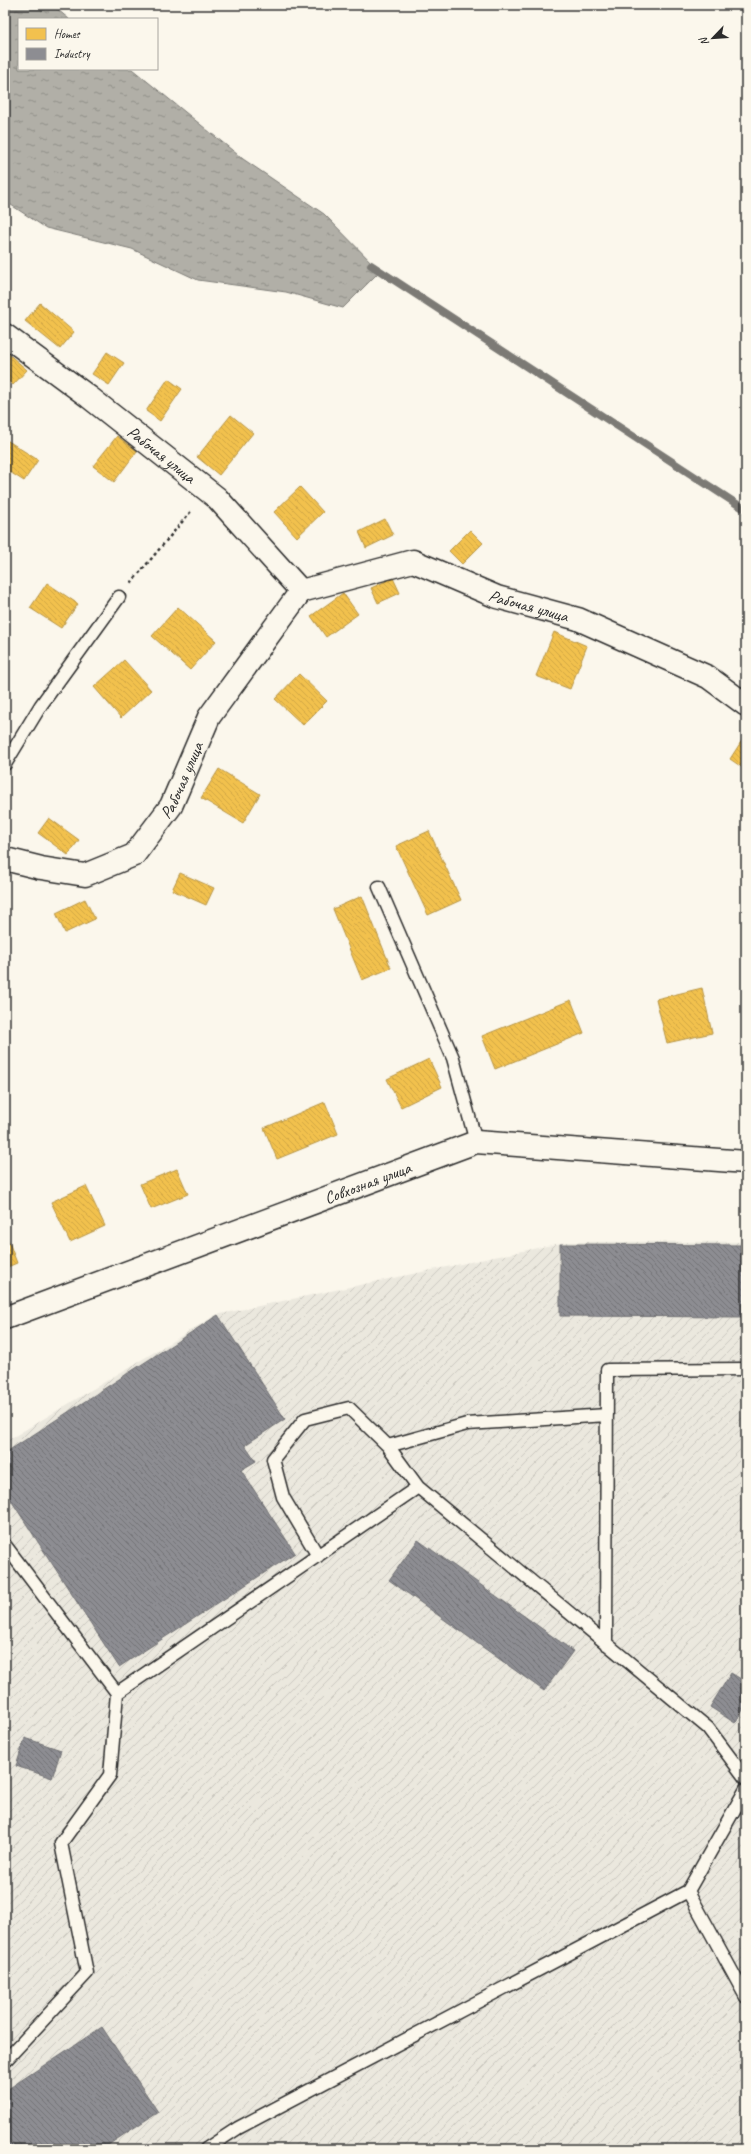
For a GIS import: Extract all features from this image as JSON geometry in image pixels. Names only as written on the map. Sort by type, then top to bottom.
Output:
[{"type":"street","name":"Рабочая улица","points":[[5,335],[89,397],[218,498],[302,591]]},
{"type":"street","name":"Рабочая улица","points":[[5,859],[41,868],[85,875],[134,855],[171,806],[209,717],[302,591],[412,560],[497,597],[578,619],[708,677],[746,705]]},
{"type":"street","name":"Совхозная улица","points":[[5,1318],[476,1142],[746,1162]]},
{"type":"lane","points":[[5,764],[41,705],[119,597]]},
{"type":"lane","points":[[379,887],[453,1058],[476,1142]]},
{"type":"lane","points":[[606,1644],[607,1370],[746,1369]]},
{"type":"lane","points":[[318,1556],[283,1496],[273,1459],[305,1420],[349,1408],[388,1446],[418,1487],[708,1728],[746,1779]]},
{"type":"lane","points":[[388,1446],[467,1424],[607,1415]]},
{"type":"lane","points":[[117,1693],[418,1487]]},
{"type":"lane","points":[[5,1545],[117,1693],[110,1775],[61,1843],[87,1973],[5,2062]]},
{"type":"lane","points":[[206,2149],[238,2128],[688,1891],[746,1789]]},
{"type":"lane","points":[[688,1891],[746,1996]]},
{"type":"path","points":[[119,597],[208,491]]},
{"type":"shaded area","points":[[566,1242],[746,1242],[746,2149],[5,2149],[5,1442],[216,1315]]},
{"type":"water","points":[[5,5],[52,5],[68,18],[18,18],[18,70],[133,70],[243,159],[324,214],[380,271],[343,308],[286,292],[198,280],[132,249],[46,228],[5,201]]},
{"type":"building: Homes","points":[[746,5],[746,12],[737,6]]},
{"type":"building: Homes","points":[[40,303],[74,332],[60,349],[25,321]]},
{"type":"building: Homes","points":[[5,351],[27,370],[13,385],[5,378]]},
{"type":"building: Homes","points":[[107,352],[124,363],[109,385],[92,374]]},
{"type":"building: Homes","points":[[168,379],[182,389],[160,421],[146,411]]},
{"type":"building: Homes","points":[[231,415],[253,433],[219,475],[197,457]]},
{"type":"building: Homes","points":[[117,436],[137,451],[114,482],[93,466]]},
{"type":"building: Homes","points":[[5,439],[38,460],[24,481],[5,469]]},
{"type":"building: Homes","points":[[300,487],[323,512],[297,537],[274,512]]},
{"type":"building: Homes","points":[[385,519],[393,535],[366,548],[359,532]]},
{"type":"building: Homes","points":[[470,530],[483,543],[462,564],[449,551]]},
{"type":"building: Homes","points":[[393,578],[400,593],[378,603],[371,588]]},
{"type":"building: Homes","points":[[47,583],[78,604],[61,628],[30,608]]},
{"type":"building: Homes","points":[[343,593],[358,614],[326,637],[311,616]]},
{"type":"building: Homes","points":[[178,607],[216,641],[190,670],[152,636]]},
{"type":"building: Homes","points":[[554,632],[587,646],[570,689],[536,676]]},
{"type":"building: Homes","points":[[124,660],[151,690],[121,718],[94,687]]},
{"type":"building: Homes","points":[[299,674],[327,701],[303,725],[275,699]]},
{"type":"building: Homes","points":[[746,734],[746,770],[730,759]]},
{"type":"building: Homes","points":[[219,769],[260,794],[243,823],[201,798]]},
{"type":"building: Homes","points":[[49,818],[79,840],[68,855],[38,833]]},
{"type":"building: Homes","points":[[429,831],[461,900],[428,915],[396,846]]},
{"type":"building: Homes","points":[[180,873],[214,888],[206,905],[172,890]]},
{"type":"building: Homes","points":[[362,896],[391,968],[362,980],[333,909]]},
{"type":"building: Homes","points":[[85,899],[95,919],[65,933],[56,913]]},
{"type":"building: Homes","points":[[702,988],[712,1033],[667,1043],[656,999]]},
{"type":"building: Homes","points":[[571,1000],[584,1033],[495,1069],[482,1036]]},
{"type":"building: Homes","points":[[429,1059],[442,1087],[401,1107],[387,1079]]},
{"type":"building: Homes","points":[[325,1102],[338,1134],[277,1159],[264,1128]]},
{"type":"building: Homes","points":[[177,1169],[188,1194],[151,1209],[140,1184]]},
{"type":"building: Homes","points":[[86,1186],[105,1226],[70,1242],[51,1202]]},
{"type":"building: Homes","points":[[5,1232],[17,1263],[5,1268]]},
{"type":"building: Industry","points":[[560,1244],[746,1245],[746,1317],[560,1316]]},
{"type":"building: Industry","points":[[218,1315],[285,1419],[245,1445],[256,1461],[241,1470],[295,1553],[119,1667],[5,1491],[5,1453]]},
{"type":"building: Industry","points":[[418,1540],[573,1651],[544,1691],[389,1580]]},
{"type":"building: Industry","points":[[731,1673],[746,1682],[746,1705],[735,1723],[710,1707]]},
{"type":"building: Industry","points":[[25,1738],[61,1750],[52,1778],[16,1766]]},
{"type":"building: Industry","points":[[102,2027],[158,2112],[102,2149],[5,2149],[5,2091]]},
{"type":"waterway","points":[[371,265],[746,510]]}]
